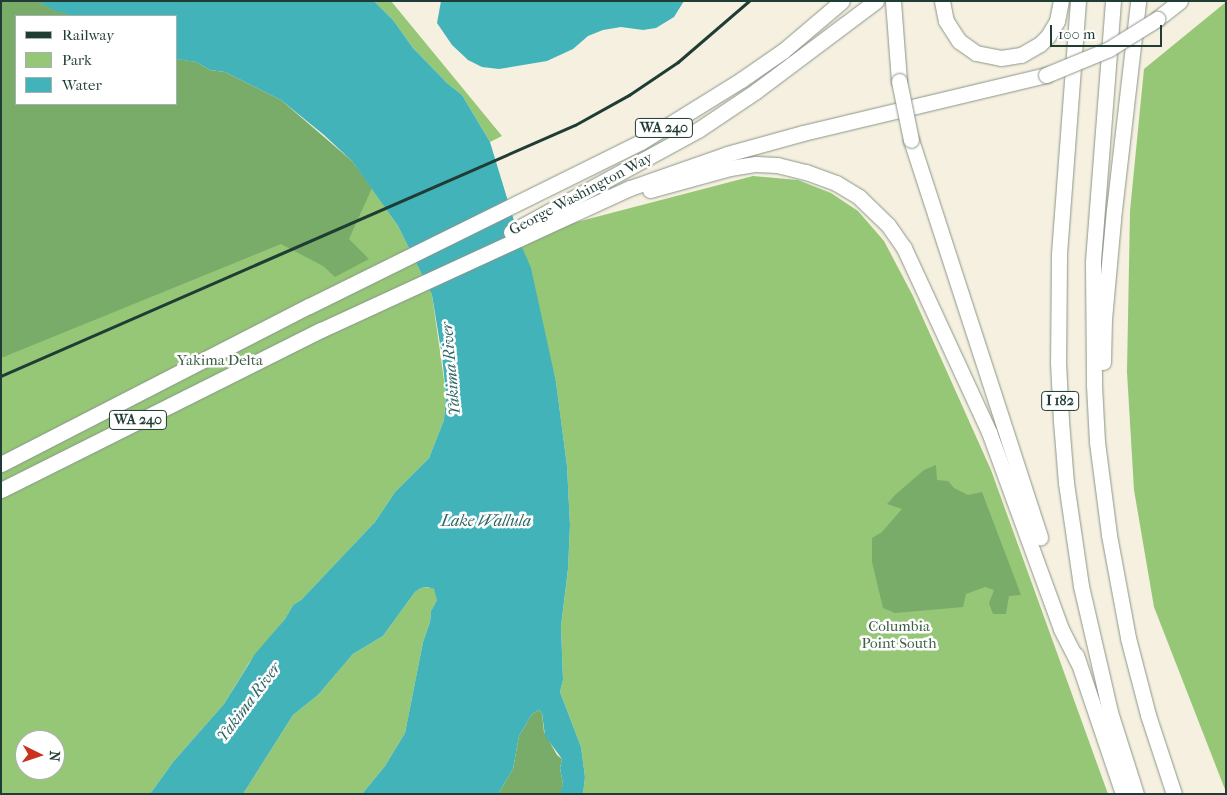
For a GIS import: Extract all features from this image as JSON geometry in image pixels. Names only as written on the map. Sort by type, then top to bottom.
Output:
[{"type":"highway","name":"WA 240","points":[[1,464],[309,306],[614,156],[700,107],[783,50],[842,1]]},
{"type":"highway","points":[[783,50],[854,1]]},
{"type":"highway","name":"George Washington Way","points":[[1,490],[551,217],[698,130],[756,91],[876,1]]},
{"type":"highway","points":[[893,1],[894,44],[899,81],[911,140],[1079,664],[1123,794]]},
{"type":"highway","points":[[942,1],[946,21],[959,41],[976,53],[1000,58],[1021,56],[1040,44],[1048,36],[1056,21],[1061,1]]},
{"type":"highway","name":"I 182","points":[[1078,1],[1059,256],[1058,362],[1061,421],[1066,483],[1081,586],[1110,712],[1136,794]]},
{"type":"highway","name":"I 182","points":[[1113,1],[1097,200],[1093,281],[1097,442],[1107,516],[1128,638],[1148,715],[1174,794]]},
{"type":"highway","points":[[1107,516],[1103,398],[1104,319],[1115,200],[1138,1]]},
{"type":"highway","points":[[570,214],[677,170],[727,154],[803,133],[1046,75],[1109,49],[1157,19],[1180,1]]},
{"type":"highway","points":[[551,217],[570,214],[730,168],[756,164],[777,165],[821,176],[847,190],[869,206],[888,225],[904,248],[989,432],[1061,629],[1079,664]]},
{"type":"green space","name":"Yakima Delta","points":[[1,1],[38,1],[72,15],[15,15],[15,105],[178,105],[178,59],[196,62],[363,176],[398,226],[432,295],[446,394],[444,420],[429,458],[395,492],[375,522],[301,600],[293,605],[285,619],[249,663],[224,704],[173,762],[150,794],[1,794]]},
{"type":"green space","points":[[1,1],[38,1],[53,10],[70,15],[15,15],[15,105],[178,105],[178,59],[196,62],[210,70],[225,72],[281,100],[352,161],[372,188],[349,239],[369,259],[335,277],[323,266],[281,244],[1,358]]},
{"type":"green space","points":[[374,1],[391,1],[502,136],[490,142],[462,95],[447,83],[413,48],[393,20]]},
{"type":"green space","points":[[1226,2],[1226,792],[1154,607],[1134,490],[1127,372],[1130,211],[1144,69]]},
{"type":"green space","name":"Columbia Point South","points":[[753,176],[798,180],[831,193],[858,211],[884,241],[913,296],[991,470],[1108,794],[583,794],[585,777],[581,747],[560,692],[563,680],[561,626],[568,569],[570,525],[567,466],[556,382],[522,247],[569,224]]},
{"type":"green space","points":[[936,465],[937,480],[948,481],[954,488],[968,495],[982,492],[1021,595],[1009,596],[1006,614],[993,614],[989,603],[994,590],[985,587],[966,594],[963,607],[895,613],[883,608],[872,562],[872,538],[882,532],[902,509],[887,504],[924,470]]},
{"type":"green space","points":[[431,587],[437,592],[437,600],[431,611],[430,622],[423,642],[405,733],[385,766],[362,794],[243,794],[293,715],[318,695],[353,654],[383,636],[415,592],[421,588]]},
{"type":"green space","points":[[539,710],[542,713],[544,732],[557,755],[562,759],[560,768],[563,784],[561,793],[498,794],[513,769],[519,736],[532,714]]},
{"type":"water","points":[[38,1],[374,1],[393,20],[413,48],[447,83],[462,95],[490,142],[522,247],[531,268],[556,382],[567,466],[570,525],[568,569],[561,626],[563,680],[560,692],[581,747],[585,777],[583,794],[560,794],[563,784],[560,768],[562,759],[545,736],[542,713],[539,710],[532,714],[519,736],[513,769],[498,794],[362,794],[385,766],[405,733],[423,642],[430,622],[431,611],[437,600],[434,589],[428,587],[421,588],[415,592],[383,636],[353,654],[318,695],[293,715],[243,794],[150,794],[173,762],[224,704],[255,654],[285,619],[293,605],[301,600],[375,522],[395,492],[429,458],[444,420],[446,394],[442,356],[432,295],[398,226],[352,161],[324,135],[281,100],[225,72],[210,70],[196,62],[178,59],[178,15],[70,15],[53,10]]},
{"type":"water","points":[[441,1],[684,1],[674,17],[656,28],[643,30],[621,27],[603,30],[588,36],[573,49],[547,61],[499,69],[482,67],[468,60],[452,45],[437,23]]},
{"type":"railway","points":[[1,376],[575,125],[629,95],[678,62],[749,1]]},
{"type":"water label","name":"Yakima River","points":[[451,369]]},
{"type":"water label","name":"Lake Wallula","points":[[486,521]]},
{"type":"water label","name":"Yakima River","points":[[249,702]]}]
